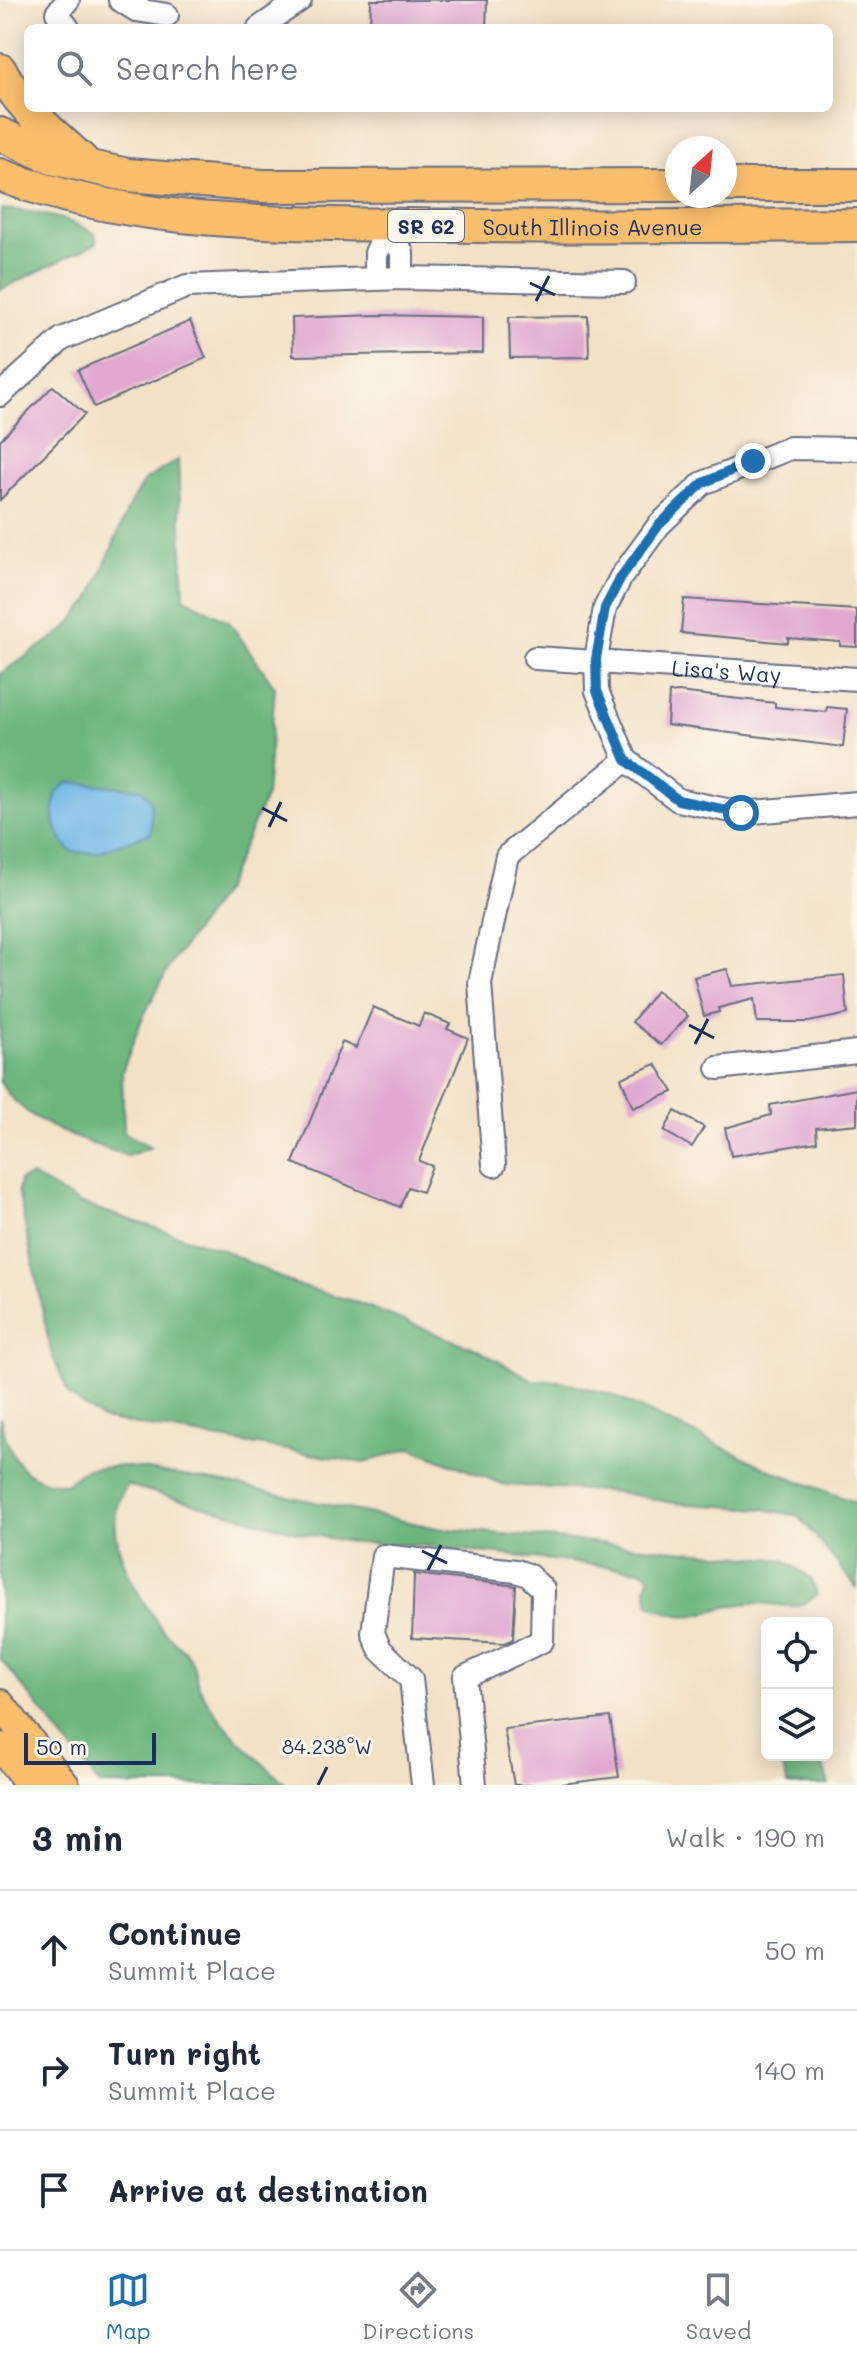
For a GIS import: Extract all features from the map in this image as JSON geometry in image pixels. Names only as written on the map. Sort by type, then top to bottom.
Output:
[{"type":"highway","points":[[0,70],[24,104]]},
{"type":"highway","points":[[31,112],[90,167]]},
{"type":"highway","name":"South Illinois Avenue","points":[[0,134],[52,158],[128,175],[263,186],[665,185]]},
{"type":"highway","name":"South Illinois Avenue","points":[[0,175],[92,203],[204,221],[389,225],[857,225]]},
{"type":"highway","points":[[737,185],[857,185]]},
{"type":"highway","points":[[388,187],[389,225]]},
{"type":"main road","points":[[0,1704],[65,1785]]},
{"type":"main road","points":[[0,1747],[31,1785]]},
{"type":"street","points":[[65,24],[57,13],[68,0]]},
{"type":"street","points":[[120,0],[136,10],[165,14]]},
{"type":"street","points":[[265,24],[300,0]]},
{"type":"street","points":[[389,225],[402,253],[402,278]]},
{"type":"street","points":[[376,278],[376,253],[389,225]]},
{"type":"street","points":[[0,395],[62,339],[187,286],[376,278],[624,282]]},
{"type":"street","points":[[857,449],[790,448],[703,483],[659,525],[621,577],[605,608],[596,659],[597,691],[626,760],[678,800],[741,813],[857,803]]},
{"type":"street","name":"Lisa's Way","points":[[535,658],[596,659],[857,679]]},
{"type":"street","points":[[494,1165],[480,983],[507,856],[626,760]]},
{"type":"street","points":[[718,1068],[857,1052]]},
{"type":"street","points":[[423,1785],[411,1679],[380,1649],[373,1633],[383,1556],[516,1571],[528,1575],[543,1589],[542,1641],[465,1677],[475,1785]]},
{"type":"street","points":[[0,1726],[48,1785]]},
{"type":"green space","points":[[1,209],[62,219],[95,234],[97,243],[0,290]]},
{"type":"green space","points":[[178,460],[184,597],[229,622],[275,687],[266,796],[224,890],[169,967],[142,1019],[122,1072],[124,1133],[151,1147],[128,1156],[74,1137],[39,1120],[10,1096],[0,1082],[0,674],[66,629],[90,600],[131,502],[145,480]]},
{"type":"green space","points":[[32,1176],[79,1203],[223,1250],[296,1285],[353,1301],[476,1349],[533,1380],[560,1381],[610,1394],[773,1471],[857,1503],[857,1588],[799,1516],[764,1509],[673,1503],[618,1492],[505,1485],[411,1448],[364,1463],[102,1419],[69,1395],[51,1352],[18,1191],[20,1180]]},
{"type":"green space","points":[[0,1417],[13,1456],[20,1465],[38,1479],[51,1482],[66,1484],[85,1469],[123,1466],[226,1483],[437,1528],[784,1560],[811,1578],[817,1595],[794,1606],[737,1604],[702,1614],[679,1615],[649,1604],[646,1586],[650,1576],[640,1570],[418,1545],[355,1543],[297,1532],[127,1485],[118,1502],[115,1521],[117,1540],[122,1559],[140,1597],[162,1629],[188,1656],[198,1684],[215,1712],[250,1751],[287,1785],[100,1785],[0,1658]]},
{"type":"green space","points":[[781,1761],[822,1761],[829,1785],[788,1785]]},
{"type":"water","points":[[69,782],[142,789],[151,801],[151,833],[95,853],[72,852],[57,832],[54,817],[57,792]]},
{"type":"building","points":[[371,0],[487,0],[486,24],[370,24]]},
{"type":"building","points":[[377,315],[483,317],[483,353],[293,356],[292,318]]},
{"type":"building","points":[[588,316],[589,357],[510,358],[509,317]]},
{"type":"building","points":[[190,321],[206,358],[94,407],[78,370]]},
{"type":"building","points":[[53,386],[85,414],[0,500],[0,440]]},
{"type":"building","points":[[684,599],[857,610],[857,647],[840,646],[840,642],[788,638],[788,643],[681,633]]},
{"type":"building","points":[[669,693],[775,703],[775,707],[826,712],[827,707],[847,709],[843,747],[667,725]]},
{"type":"building","points":[[727,969],[732,986],[844,975],[848,1014],[809,1022],[757,1022],[754,999],[718,1008],[719,1012],[704,1016],[694,977]]},
{"type":"building","points":[[656,991],[688,1016],[661,1045],[632,1022]]},
{"type":"building","points":[[373,1007],[419,1026],[424,1013],[450,1024],[447,1029],[468,1038],[419,1161],[432,1166],[422,1192],[408,1187],[400,1207],[293,1163],[342,1042],[356,1048]]},
{"type":"building","points":[[656,1064],[673,1092],[633,1108],[621,1078]]},
{"type":"building","points":[[857,1089],[857,1124],[816,1128],[817,1142],[731,1156],[725,1128],[771,1115],[770,1105]]},
{"type":"building","points":[[675,1111],[704,1127],[692,1147],[664,1131]]},
{"type":"building","points":[[414,1574],[516,1586],[513,1639],[505,1643],[412,1638]]},
{"type":"building","points":[[610,1717],[619,1777],[553,1785],[514,1785],[504,1729]]},
{"type":"route","points":[[741,813],[678,800],[626,760],[597,691],[596,659],[605,608],[621,577],[659,525],[703,483],[753,461]]}]
